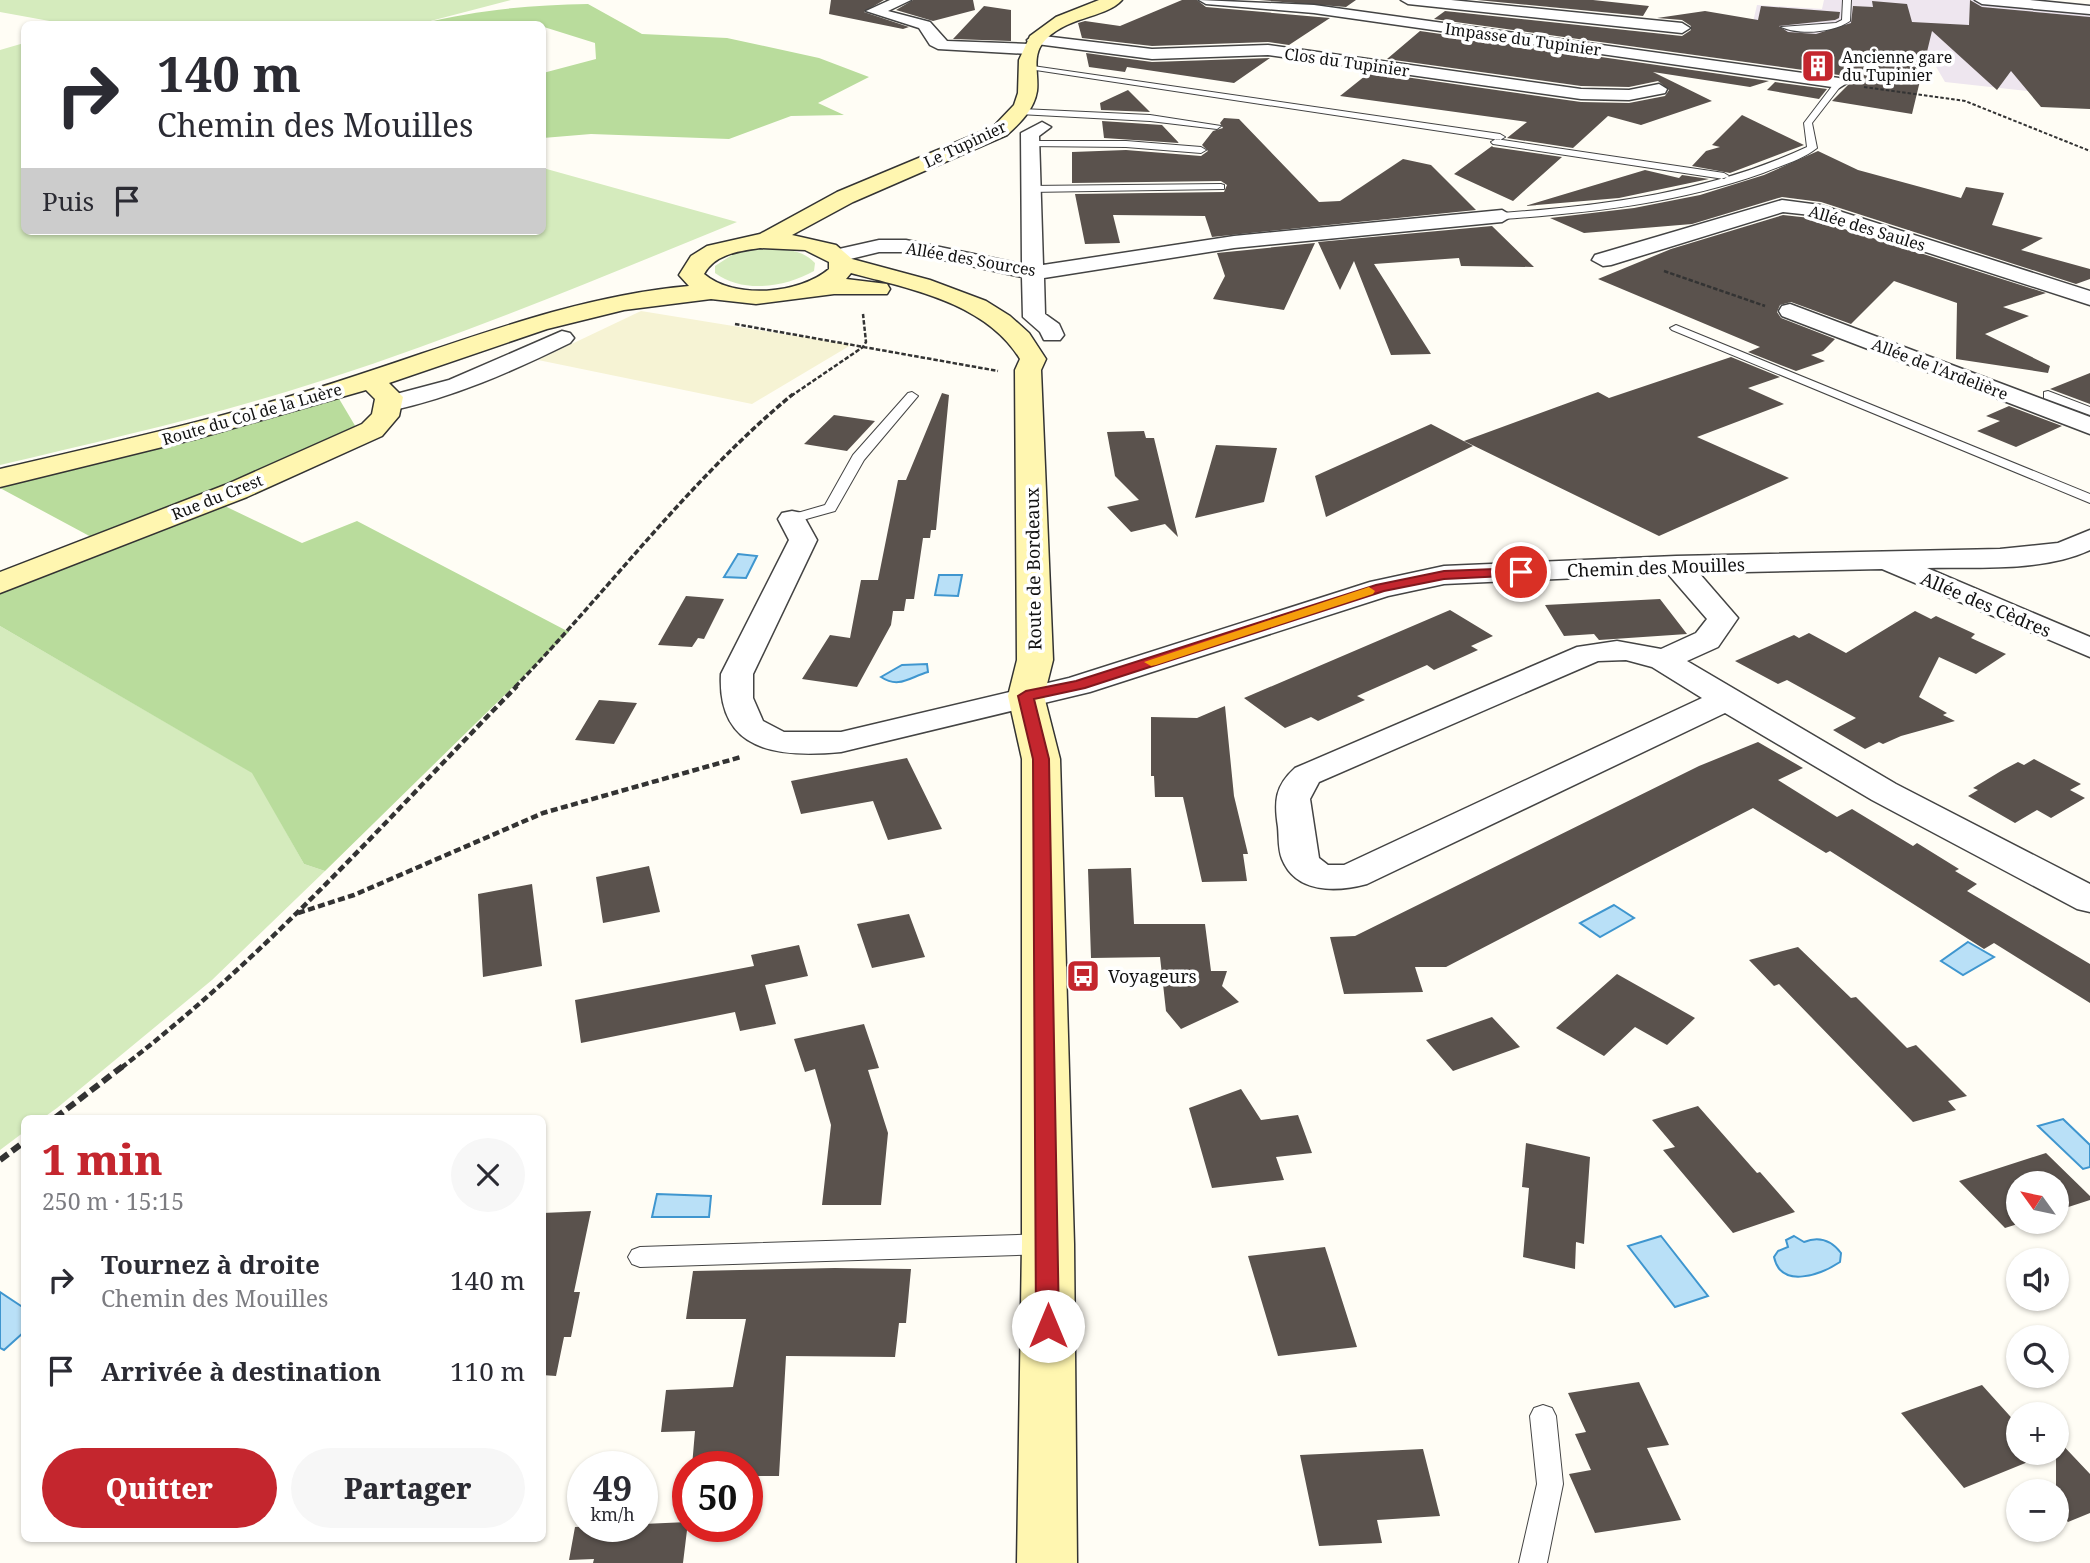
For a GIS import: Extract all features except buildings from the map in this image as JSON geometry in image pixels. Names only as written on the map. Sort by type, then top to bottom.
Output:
[{"type":"main road","points":[[1031,55],[1048,29],[1108,0]]},
{"type":"main road","name":"Le Tupinier","points":[[764,241],[845,197],[1000,131],[1022,112],[1027,103],[1031,55]]},
{"type":"main road","points":[[813,244],[819,227],[845,197]]},
{"type":"main road","points":[[764,241],[813,244],[840,260],[836,277],[814,288]]},
{"type":"main road","name":"Route du Col de la Luère","points":[[0,478],[189,433],[370,380],[556,312],[655,283],[719,249],[764,241]]},
{"type":"main road","name":"Route de Bordeaux","points":[[840,260],[974,306],[1002,322],[1027,345],[1032,359],[1040,352]]},
{"type":"main road","points":[[693,265],[691,275],[699,284],[715,292]]},
{"type":"main road","points":[[814,288],[863,287],[913,295],[963,314],[1006,342],[1040,352]]},
{"type":"main road","name":"Route du Col de la Luère","points":[[499,335],[613,303],[715,292],[763,297],[814,288]]},
{"type":"main road","name":"Route de Bordeaux","points":[[1040,352],[1035,660],[1026,696],[1041,759],[1048,1244],[1047,1563]]},
{"type":"main road","points":[[370,380],[389,397],[390,403]]},
{"type":"main road","name":"Rue du Crest","points":[[0,583],[236,491],[354,440],[386,418],[390,403]]},
{"type":"street","points":[[904,0],[873,11],[925,25],[936,42],[944,46],[1031,55]]},
{"type":"street","name":"Impasse du Tupinier","points":[[1206,0],[1314,9],[1839,83]]},
{"type":"street","points":[[1408,0],[1682,28]]},
{"type":"street","points":[[1982,0],[2090,10]]},
{"type":"street","points":[[1463,31],[1496,9]]},
{"type":"street","name":"Clos du Tupinier","points":[[1031,55],[1268,50],[1581,94],[1629,95],[1659,89]]},
{"type":"street","name":"Le Tupinier","points":[[1040,352],[1051,329],[1034,317],[1029,144],[1030,133],[1042,127]]},
{"type":"street","name":"Allée des Saules","points":[[1611,258],[1782,206],[1813,209],[2090,298]]},
{"type":"street","name":"Allée des Sources","points":[[840,260],[879,246],[906,246],[1031,272],[1063,271],[1234,242],[1502,216]]},
{"type":"street","name":"Allée de l'Ardelière","points":[[1790,311],[2090,426]]},
{"type":"street","points":[[390,403],[431,395],[470,382],[562,338]]},
{"type":"street","points":[[786,744],[761,738],[742,720],[734,698],[737,674],[803,540],[792,519]]},
{"type":"street","name":"Chemin des Mouilles","points":[[786,744],[811,746],[841,742],[1079,685],[1381,587],[1444,575],[1676,565],[2013,556],[2064,551],[2090,539]]},
{"type":"street","name":"Allée des Cèdres","points":[[1882,560],[2090,648]]},
{"type":"street","points":[[1663,660],[1707,640],[1723,618],[1676,565]]},
{"type":"street","points":[[1727,699],[1354,875],[1336,880],[1316,874],[1301,861],[1290,798],[1295,785],[1307,775],[1606,648],[1632,650],[1663,660],[1884,792],[2090,900]]},
{"type":"lane","points":[[1785,27],[1816,29],[1840,25],[1846,21],[1847,0]]},
{"type":"lane","points":[[1031,55],[1076,72],[1735,177]]},
{"type":"lane","points":[[1502,216],[1558,212],[1635,200],[1735,177],[1793,158],[1812,148],[1808,123],[1839,83]]},
{"type":"lane","points":[[1022,112],[1150,118],[1217,126]]},
{"type":"lane","points":[[1029,144],[1126,144],[1201,150]]},
{"type":"lane","points":[[1030,194],[1217,191]]},
{"type":"lane","points":[[1676,328],[2090,499]]},
{"type":"lane","points":[[792,519],[830,508],[858,458],[912,396]]},
{"type":"lane","points":[[2048,396],[2090,411]]},
{"type":"lane","points":[[640,1256],[1048,1244]]},
{"type":"lane","points":[[1533,1563],[1550,1484],[1543,1416]]},
{"type":"path","points":[[1839,83],[1965,101],[2090,151]]},
{"type":"path","points":[[1611,258],[1774,309],[1790,311]]},
{"type":"path","points":[[59,1115],[174,1027],[262,949],[569,632],[702,478],[747,432],[802,387],[863,347],[866,342],[863,287]]},
{"type":"path","points":[[723,322],[998,371],[1040,352]]},
{"type":"path","points":[[296,914],[354,895],[543,813],[786,744]]},
{"type":"path","points":[[0,1160],[21,1144]]},
{"type":"shaded area","points":[[1824,0],[1982,0],[2090,10],[2090,98],[1945,82],[1921,41],[1852,73],[1763,65],[1753,22],[1757,5],[1822,9]]},
{"type":"shaded area","points":[[641,311],[851,345],[752,404],[538,360]]},
{"type":"green space","points":[[0,0],[511,0],[430,21],[50,21],[0,12]]},
{"type":"green space","points":[[588,4],[642,34],[727,38],[819,58],[869,77],[818,103],[844,115],[791,116],[729,139],[591,134],[546,138],[546,72],[596,59],[595,43],[546,28],[546,21],[433,21],[503,9]]},
{"type":"green space","points":[[21,44],[21,235],[546,235],[546,169],[737,222],[585,284],[379,362],[206,415],[0,465],[0,50]]},
{"type":"green space","points":[[753,249],[794,251],[815,263],[814,271],[790,281],[764,286],[739,284],[715,273],[715,266],[735,253]]},
{"type":"green space","points":[[338,397],[357,429],[208,498],[302,543],[357,521],[569,632],[325,871],[304,864],[252,773],[0,626],[0,589],[108,546],[0,488],[0,484]]},
{"type":"green space","points":[[0,626],[253,773],[304,864],[325,871],[212,980],[57,1108],[47,1115],[21,1115],[21,1134],[0,1150]]},
{"type":"water","points":[[738,554],[757,556],[746,578],[724,577]]},
{"type":"water","points":[[939,575],[962,575],[958,596],[935,595]]},
{"type":"water","points":[[927,664],[928,672],[904,681],[893,682],[881,677],[902,665]]},
{"type":"water","points":[[1614,905],[1634,918],[1600,937],[1580,923]]},
{"type":"water","points":[[1968,942],[1994,957],[1963,975],[1941,961]]},
{"type":"water","points":[[2063,1119],[2090,1145],[2090,1167],[2083,1169],[2038,1126]]},
{"type":"water","points":[[657,1194],[711,1196],[709,1217],[652,1217]]},
{"type":"water","points":[[1661,1236],[1708,1296],[1675,1307],[1628,1246]]},
{"type":"water","points":[[1794,1236],[1804,1242],[1820,1239],[1829,1242],[1841,1253],[1840,1262],[1823,1271],[1803,1276],[1785,1273],[1778,1267],[1774,1257],[1778,1251],[1788,1247],[1786,1240]]},
{"type":"water","points":[[0,1292],[21,1306],[21,1335],[4,1350],[0,1348]]},
{"type":"slow traffic","points":[[1151,662],[1369,591]]},
{"type":"place","name":"Ancienne gare du Tupinier","points":[[1818,66]]},
{"type":"place","name":"Voyageurs","points":[[1083,976]]},
{"type":"route","points":[[1048,1326],[1041,759],[1026,696],[1079,685],[1381,587],[1444,575],[1521,572]]}]
